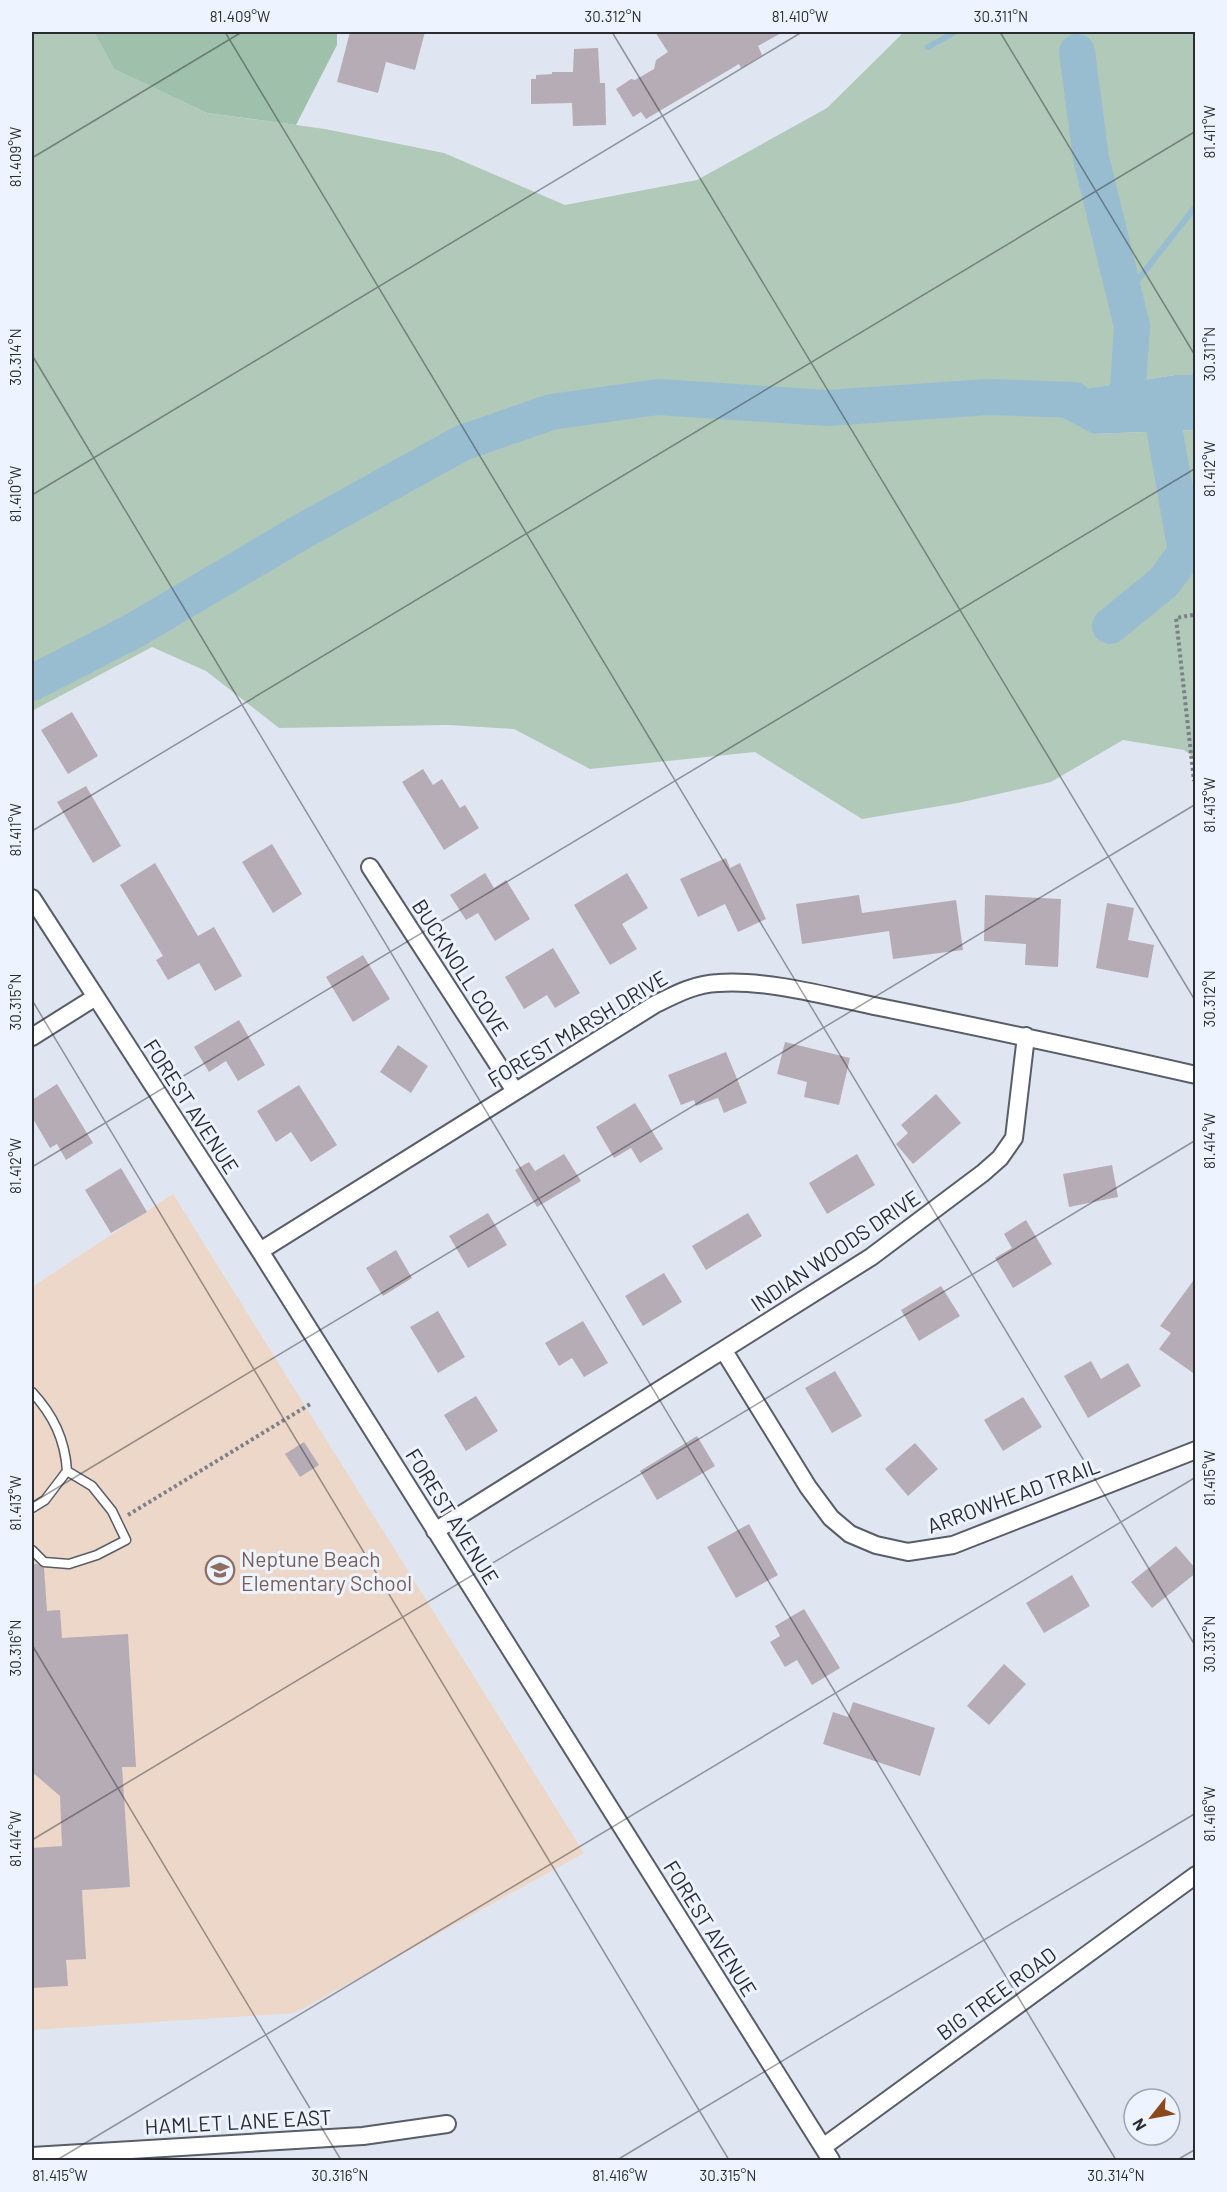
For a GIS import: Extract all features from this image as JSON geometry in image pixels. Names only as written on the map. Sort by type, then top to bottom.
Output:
[{"type":"street","name":"BUCKNOLL COVE","points":[[370,867],[515,1090]]},
{"type":"street","name":"FOREST AVENUE","points":[[32,898],[94,998],[260,1251],[827,2154]]},
{"type":"street","name":"FOREST MARSH DRIVE","points":[[260,1251],[515,1090],[680,991],[716,983],[753,983],[1026,1036]]},
{"type":"street","points":[[32,1037],[94,998]]},
{"type":"street","points":[[1026,1036],[1196,1075]]},
{"type":"street","name":"INDIAN WOODS DRIVE","points":[[435,1531],[872,1257],[983,1173],[1000,1158],[1014,1138],[1026,1036]]},
{"type":"street","name":"ARROWHEAD TRAIL","points":[[724,1351],[808,1487],[831,1518],[850,1534],[876,1545],[908,1552],[953,1545],[1196,1450]]},
{"type":"street","name":"BIG TREE ROAD","points":[[827,2154],[1196,1875]]},
{"type":"street","name":"HAMLET LANE EAST","points":[[32,2156],[363,2136],[447,2124]]},
{"type":"lane","points":[[32,1392],[47,1409],[66,1449],[67,1471],[45,1500],[32,1508]]},
{"type":"lane","points":[[32,1551],[44,1562],[69,1564],[97,1555],[126,1540],[112,1511],[92,1486],[67,1471]]},
{"type":"path","points":[[1193,615],[1176,618],[1194,781]]},
{"type":"path","points":[[117,1522],[312,1403]]},
{"type":"shaded area","name":"Neptune Beach Elementary School","points":[[173,1194],[584,1853],[295,2013],[32,2030],[32,1287]]},
{"type":"green space","points":[[32,32],[94,32],[114,69],[207,113],[325,129],[444,153],[565,205],[697,180],[827,108],[904,32],[1195,32],[1195,375],[1175,375],[1028,398],[1093,434],[1195,430],[1195,758],[1184,750],[1123,740],[1051,782],[958,803],[862,819],[755,752],[590,769],[514,729],[448,725],[279,728],[206,671],[152,647],[32,711]]},
{"type":"green space","points":[[94,32],[337,32],[337,45],[296,125],[207,113],[114,69]]},
{"type":"water","points":[[1175,375],[1195,375],[1195,430],[1093,434],[1026,398]]},
{"type":"building","points":[[350,32],[425,32],[415,70],[386,62],[378,93],[337,82]]},
{"type":"building","points":[[655,32],[783,32],[758,46],[762,55],[741,68],[739,64],[646,119],[641,112],[633,117],[616,89],[631,79],[635,80],[654,69],[656,60],[668,52]]},
{"type":"building","points":[[598,48],[600,83],[605,83],[606,125],[573,126],[572,103],[531,104],[531,79],[536,79],[536,75],[552,74],[552,72],[573,72],[574,49]]},
{"type":"building","points":[[72,712],[98,756],[68,774],[41,730]]},
{"type":"building","points":[[423,769],[433,785],[442,779],[460,808],[465,805],[479,828],[444,850],[402,782]]},
{"type":"building","points":[[86,786],[121,846],[93,863],[57,802]]},
{"type":"building","points":[[272,844],[302,894],[273,913],[242,862]]},
{"type":"building","points":[[726,858],[730,868],[740,863],[766,919],[738,932],[725,904],[698,917],[680,879]]},
{"type":"building","points":[[155,863],[198,936],[214,927],[242,976],[215,991],[199,963],[168,980],[156,960],[163,956],[120,885]]},
{"type":"building","points":[[485,873],[494,888],[506,880],[530,919],[495,941],[478,913],[466,920],[450,895]]},
{"type":"building","points":[[627,873],[648,908],[622,924],[637,949],[610,965],[574,905]]},
{"type":"building","points":[[859,895],[862,913],[956,900],[963,950],[893,959],[889,931],[802,944],[796,904]]},
{"type":"building","points":[[985,895],[1061,899],[1058,967],[1025,965],[1026,944],[984,941]]},
{"type":"building","points":[[1107,903],[1134,908],[1128,940],[1154,945],[1148,978],[1096,968]]},
{"type":"building","points":[[553,948],[580,993],[555,1008],[547,995],[524,1009],[505,977]]},
{"type":"building","points":[[363,955],[390,999],[353,1022],[326,977]]},
{"type":"building","points":[[239,1020],[265,1065],[238,1081],[226,1061],[209,1072],[194,1047]]},
{"type":"building","points":[[785,1042],[850,1058],[839,1105],[804,1097],[807,1082],[777,1074]]},
{"type":"building","points":[[398,1045],[428,1066],[411,1093],[380,1072]]},
{"type":"building","points":[[726,1052],[747,1103],[724,1113],[718,1098],[696,1106],[694,1100],[681,1105],[668,1075]]},
{"type":"building","points":[[57,1084],[93,1143],[66,1160],[57,1144],[50,1148],[32,1117],[32,1100]]},
{"type":"building","points":[[299,1085],[337,1145],[311,1162],[291,1132],[276,1142],[257,1111]]},
{"type":"building","points":[[936,1094],[961,1123],[913,1164],[896,1144],[908,1133],[901,1125]]},
{"type":"building","points":[[635,1103],[663,1149],[640,1163],[631,1148],[614,1158],[596,1127]]},
{"type":"building","points":[[564,1154],[581,1181],[537,1207],[515,1170],[529,1162],[535,1171]]},
{"type":"building","points":[[857,1154],[875,1185],[827,1214],[809,1183]]},
{"type":"building","points":[[1112,1165],[1118,1197],[1069,1207],[1063,1174]]},
{"type":"building","points":[[121,1168],[147,1212],[111,1233],[85,1190]]},
{"type":"building","points":[[488,1213],[507,1245],[468,1268],[449,1236]]},
{"type":"building","points":[[748,1213],[762,1236],[706,1270],[692,1246]]},
{"type":"building","points":[[1026,1220],[1052,1264],[1013,1288],[995,1258],[1012,1248],[1004,1234]]},
{"type":"building","points":[[396,1250],[412,1278],[383,1296],[366,1268]]},
{"type":"building","points":[[664,1273],[682,1302],[643,1326],[625,1296]]},
{"type":"building","points":[[1196,1277],[1196,1375],[1159,1349],[1171,1333],[1160,1326]]},
{"type":"building","points":[[941,1286],[960,1316],[919,1341],[901,1310]]},
{"type":"building","points":[[438,1311],[465,1357],[438,1373],[410,1327]]},
{"type":"building","points":[[583,1321],[608,1363],[584,1377],[572,1358],[559,1366],[545,1343]]},
{"type":"building","points":[[1091,1361],[1101,1379],[1128,1363],[1141,1386],[1088,1418],[1064,1376]]},
{"type":"building","points":[[835,1371],[862,1416],[832,1433],[805,1388]]},
{"type":"building","points":[[476,1396],[498,1431],[466,1451],[444,1415]]},
{"type":"building","points":[[1023,1397],[1042,1427],[1003,1451],[984,1420]]},
{"type":"building","points":[[697,1436],[715,1466],[657,1500],[640,1471]]},
{"type":"building","points":[[304,1442],[319,1465],[300,1477],[285,1454]]},
{"type":"building","points":[[915,1443],[938,1469],[908,1496],[885,1469]]},
{"type":"building","points":[[749,1524],[778,1575],[736,1598],[707,1547]]},
{"type":"building","points":[[1176,1546],[1196,1569],[1196,1573],[1152,1608],[1131,1582]]},
{"type":"building","points":[[32,1564],[44,1568],[47,1611],[60,1610],[62,1638],[128,1634],[136,1767],[122,1767],[130,1887],[82,1890],[86,1959],[66,1960],[68,1986],[32,1988],[32,1848],[62,1846],[60,1796],[32,1772]]},
{"type":"building","points":[[1072,1575],[1090,1606],[1044,1633],[1026,1603]]},
{"type":"building","points":[[804,1609],[840,1668],[812,1685],[797,1660],[785,1667],[770,1642],[780,1636],[775,1626]]},
{"type":"building","points":[[1004,1664],[1026,1684],[989,1725],[967,1706]]},
{"type":"building","points":[[853,1702],[935,1728],[920,1776],[823,1744],[833,1712],[848,1717]]},
{"type":"waterway","points":[[928,47],[955,32]]},
{"type":"waterway","points":[[1077,52],[1091,158],[1132,326],[1127,403]]},
{"type":"waterway","points":[[1125,296],[1196,206]]},
{"type":"waterway","points":[[32,683],[135,630],[301,532],[462,443],[551,412],[658,397],[827,408],[989,397],[1074,400]]},
{"type":"waterway","points":[[1110,626],[1164,582],[1186,552],[1160,404]]},
{"type":"place","name":"Neptune Beach Elementary School","points":[[220,1570]]}]
